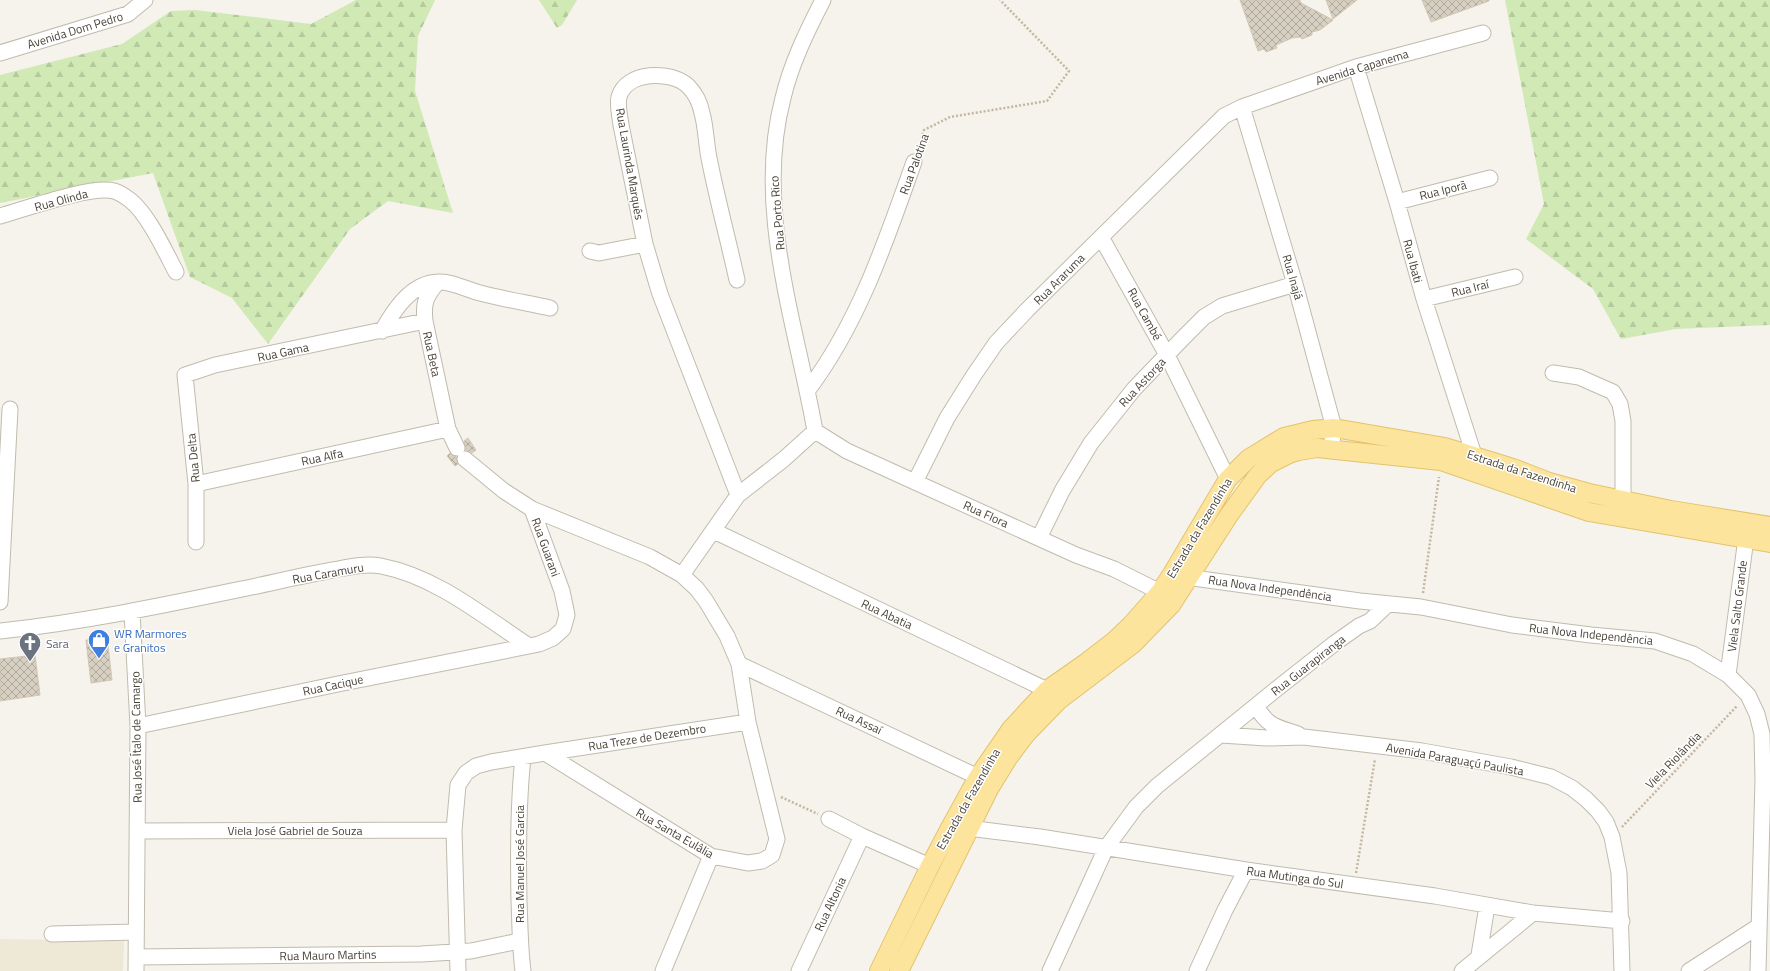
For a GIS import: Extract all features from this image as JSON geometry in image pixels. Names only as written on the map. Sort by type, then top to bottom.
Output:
[{"type":"main road","name":"Estrada da Fazendinha","points":[[879,971],[930,866],[978,776],[1011,729],[1053,695],[1114,642],[1131,625],[1160,592],[1172,574],[1228,479],[1248,459],[1284,437],[1308,431],[1334,428],[1445,447],[1474,455],[1549,482],[1623,500],[1671,510],[1770,526]]},
{"type":"main road","name":"Estrada da Fazendinha","points":[[899,971],[968,828],[989,789],[1008,758],[1053,695],[1133,644],[1171,605],[1245,492],[1271,463],[1299,451],[1318,448],[1441,461],[1589,512],[1770,543]]},
{"type":"street","name":"Avenida Dom Pedro","points":[[0,53],[128,14],[145,0]]},
{"type":"street","name":"Rua Porto Rico","points":[[815,431],[808,390],[788,298],[778,240],[774,204],[773,169],[776,131],[783,98],[801,46],[823,0]]},
{"type":"street","name":"Avenida Capanema","points":[[1242,107],[1356,67],[1484,33]]},
{"type":"street","name":"Rua Ibati","points":[[1356,67],[1397,202],[1424,299],[1474,455]]},
{"type":"street","name":"Rua Laurinda Marquês","points":[[738,280],[709,158],[702,113],[697,98],[687,86],[676,79],[662,75],[640,78],[624,89],[620,97],[621,125],[645,244],[660,294],[738,495]]},
{"type":"street","name":"Rua Araruma","points":[[915,482],[947,418],[996,343],[1212,126],[1224,116],[1242,107]]},
{"type":"street","name":"Rua Inajá","points":[[1242,107],[1295,284],[1334,428],[1331,449]]},
{"type":"street","name":"Rua Palotina","points":[[808,390],[836,349],[857,308],[880,258],[914,162]]},
{"type":"street","name":"Rua Iporã","points":[[1397,202],[1490,178]]},
{"type":"street","name":"Rua Olinda","points":[[0,216],[72,195],[97,191],[113,191],[130,199],[141,212],[176,272]]},
{"type":"street","name":"Rua Cambé","points":[[1101,237],[1167,355],[1228,479]]},
{"type":"street","points":[[590,251],[598,253],[645,244]]},
{"type":"street","name":"Rua Iraí","points":[[1424,299],[1516,277]]},
{"type":"street","points":[[382,331],[398,306],[408,296],[420,287],[438,282],[493,296],[550,308]]},
{"type":"street","name":"Rua Beta","points":[[438,282],[428,294],[423,307],[448,429]]},
{"type":"street","name":"Rua Astorga","points":[[1039,538],[1062,490],[1091,443],[1134,388],[1204,318],[1222,306],[1295,284]]},
{"type":"street","name":"Rua Gama","points":[[185,375],[215,365],[425,321]]},
{"type":"street","points":[[1553,372],[1579,377],[1613,392],[1620,404],[1623,421],[1623,500]]},
{"type":"street","name":"Rua Delta","points":[[185,375],[196,484],[196,542]]},
{"type":"street","points":[[0,602],[10,409]]},
{"type":"street","name":"Rua Guarani","points":[[448,429],[461,453],[504,491],[532,509],[562,591],[567,615],[564,629],[553,638],[540,644],[529,646]]},
{"type":"street","name":"Rua Alfa","points":[[196,484],[448,429]]},
{"type":"street","name":"Rua Flora","points":[[815,431],[848,451],[1076,555],[1114,569],[1160,592]]},
{"type":"street","points":[[682,575],[714,532],[738,495],[790,454],[815,431]]},
{"type":"street","name":"Rua Santa Eulâlia","points":[[532,509],[650,557],[682,575],[706,601],[727,636],[739,664],[748,722],[777,839],[772,855],[762,861],[748,863],[711,856],[545,752]]},
{"type":"street","name":"Rua Abatia","points":[[714,532],[1053,695]]},
{"type":"street","name":"Viela Salto Grande","points":[[1728,675],[1746,538]]},
{"type":"street","name":"Rua Caramuru","points":[[132,612],[316,573],[358,566],[379,565],[400,570],[441,589],[529,646]]},
{"type":"street","name":"Rua Nova Independência","points":[[1172,574],[1190,578],[1360,601],[1421,607],[1512,625],[1591,635],[1655,640],[1693,654],[1728,675],[1748,695],[1757,714],[1762,734],[1763,920],[1758,971]]},
{"type":"street","points":[[1359,626],[1360,601]]},
{"type":"street","name":"Rua Guarapiranga","points":[[1225,732],[1335,643],[1359,626],[1370,621],[1388,604]]},
{"type":"street","points":[[0,631],[56,625],[132,612]]},
{"type":"street","name":"Rua José Ítalo de Camargo","points":[[132,612],[138,726],[136,964]]},
{"type":"street","name":"Rua Cacique","points":[[138,726],[529,646]]},
{"type":"street","name":"Rua Assaí","points":[[739,664],[978,776]]},
{"type":"street","name":"Avenida Paraguaçú Paulista","points":[[1256,706],[1263,719],[1269,724],[1304,737]]},
{"type":"street","name":"Rua Treze de Dezembro","points":[[545,752],[748,722]]},
{"type":"street","points":[[1050,971],[1106,848],[1136,807],[1158,786],[1225,732]]},
{"type":"street","name":"Avenida Paraguaçú Paulista","points":[[1225,732],[1267,738],[1304,737],[1470,759],[1551,777],[1572,788],[1598,811],[1606,822],[1612,837],[1619,873],[1622,921],[1622,971]]},
{"type":"street","points":[[458,971],[454,830],[458,785],[466,773],[476,766],[545,752]]},
{"type":"street","name":"Rua Manuel José Garcia","points":[[523,757],[519,794],[519,941],[523,971]]},
{"type":"street","points":[[829,819],[862,836],[930,866]]},
{"type":"street","name":"Rua Mutinga do Sul","points":[[968,828],[1040,837],[1246,870],[1435,896],[1533,913],[1622,921]]},
{"type":"street","name":"Viela José Gabriel de Souza","points":[[137,830],[454,830]]},
{"type":"street","name":"Rua Altonia","points":[[798,971],[862,836]]},
{"type":"street","points":[[663,971],[711,856]]},
{"type":"street","points":[[1197,971],[1225,910],[1246,870]]},
{"type":"street","points":[[1479,955],[1487,906]]},
{"type":"street","points":[[1462,971],[1479,955],[1506,937],[1533,913]]},
{"type":"street","points":[[1689,971],[1763,920]]},
{"type":"street","points":[[52,934],[136,932]]},
{"type":"street","name":"Rua Mauro Martins","points":[[136,964],[457,952],[519,941]]},
{"type":"path","name":"Rua Palotina","points":[[914,162],[924,130],[950,117],[1047,102],[1069,71],[1000,0]]},
{"type":"path","points":[[1421,607],[1441,461]]},
{"type":"path","name":"Viela Riolândia","points":[[1612,837],[1748,695]]},
{"type":"path","points":[[1354,885],[1378,746]]},
{"type":"path","points":[[766,790],[829,819]]},
{"type":"shaded area","points":[[0,939],[124,941],[123,971],[0,971]]},
{"type":"green space","points":[[356,0],[435,0],[418,36],[415,91],[453,213],[388,201],[350,229],[268,344],[232,298],[190,277],[153,173],[0,203],[0,75],[122,44],[171,11],[195,10],[311,24]]},
{"type":"green space","points":[[539,0],[577,0],[562,25],[557,28]]},
{"type":"green space","points":[[1505,0],[1770,0],[1770,325],[1676,329],[1621,339],[1593,289],[1526,239],[1544,204]]},
{"type":"building","points":[[1240,0],[1300,0],[1301,3],[1333,20],[1320,30],[1312,32],[1312,35],[1302,39],[1301,37],[1292,38],[1276,45],[1277,48],[1266,52],[1264,49],[1258,51]]},
{"type":"building","points":[[1326,0],[1357,0],[1333,19]]},
{"type":"building","points":[[1422,0],[1489,0],[1489,1],[1431,22]]},
{"type":"building","points":[[468,438],[476,450],[472,453],[466,450],[464,441]]},
{"type":"building","points":[[450,453],[456,457],[458,464],[455,466],[447,456]]},
{"type":"building","name":"WR Marmores e Granitos","points":[[107,637],[112,680],[91,683],[86,640]]},
{"type":"building","points":[[35,655],[40,695],[0,701],[0,659]]},
{"type":"place","name":"WR Marmores e Granitos","points":[[99,660]]},
{"type":"place","name":"Sara","points":[[30,662]]}]
